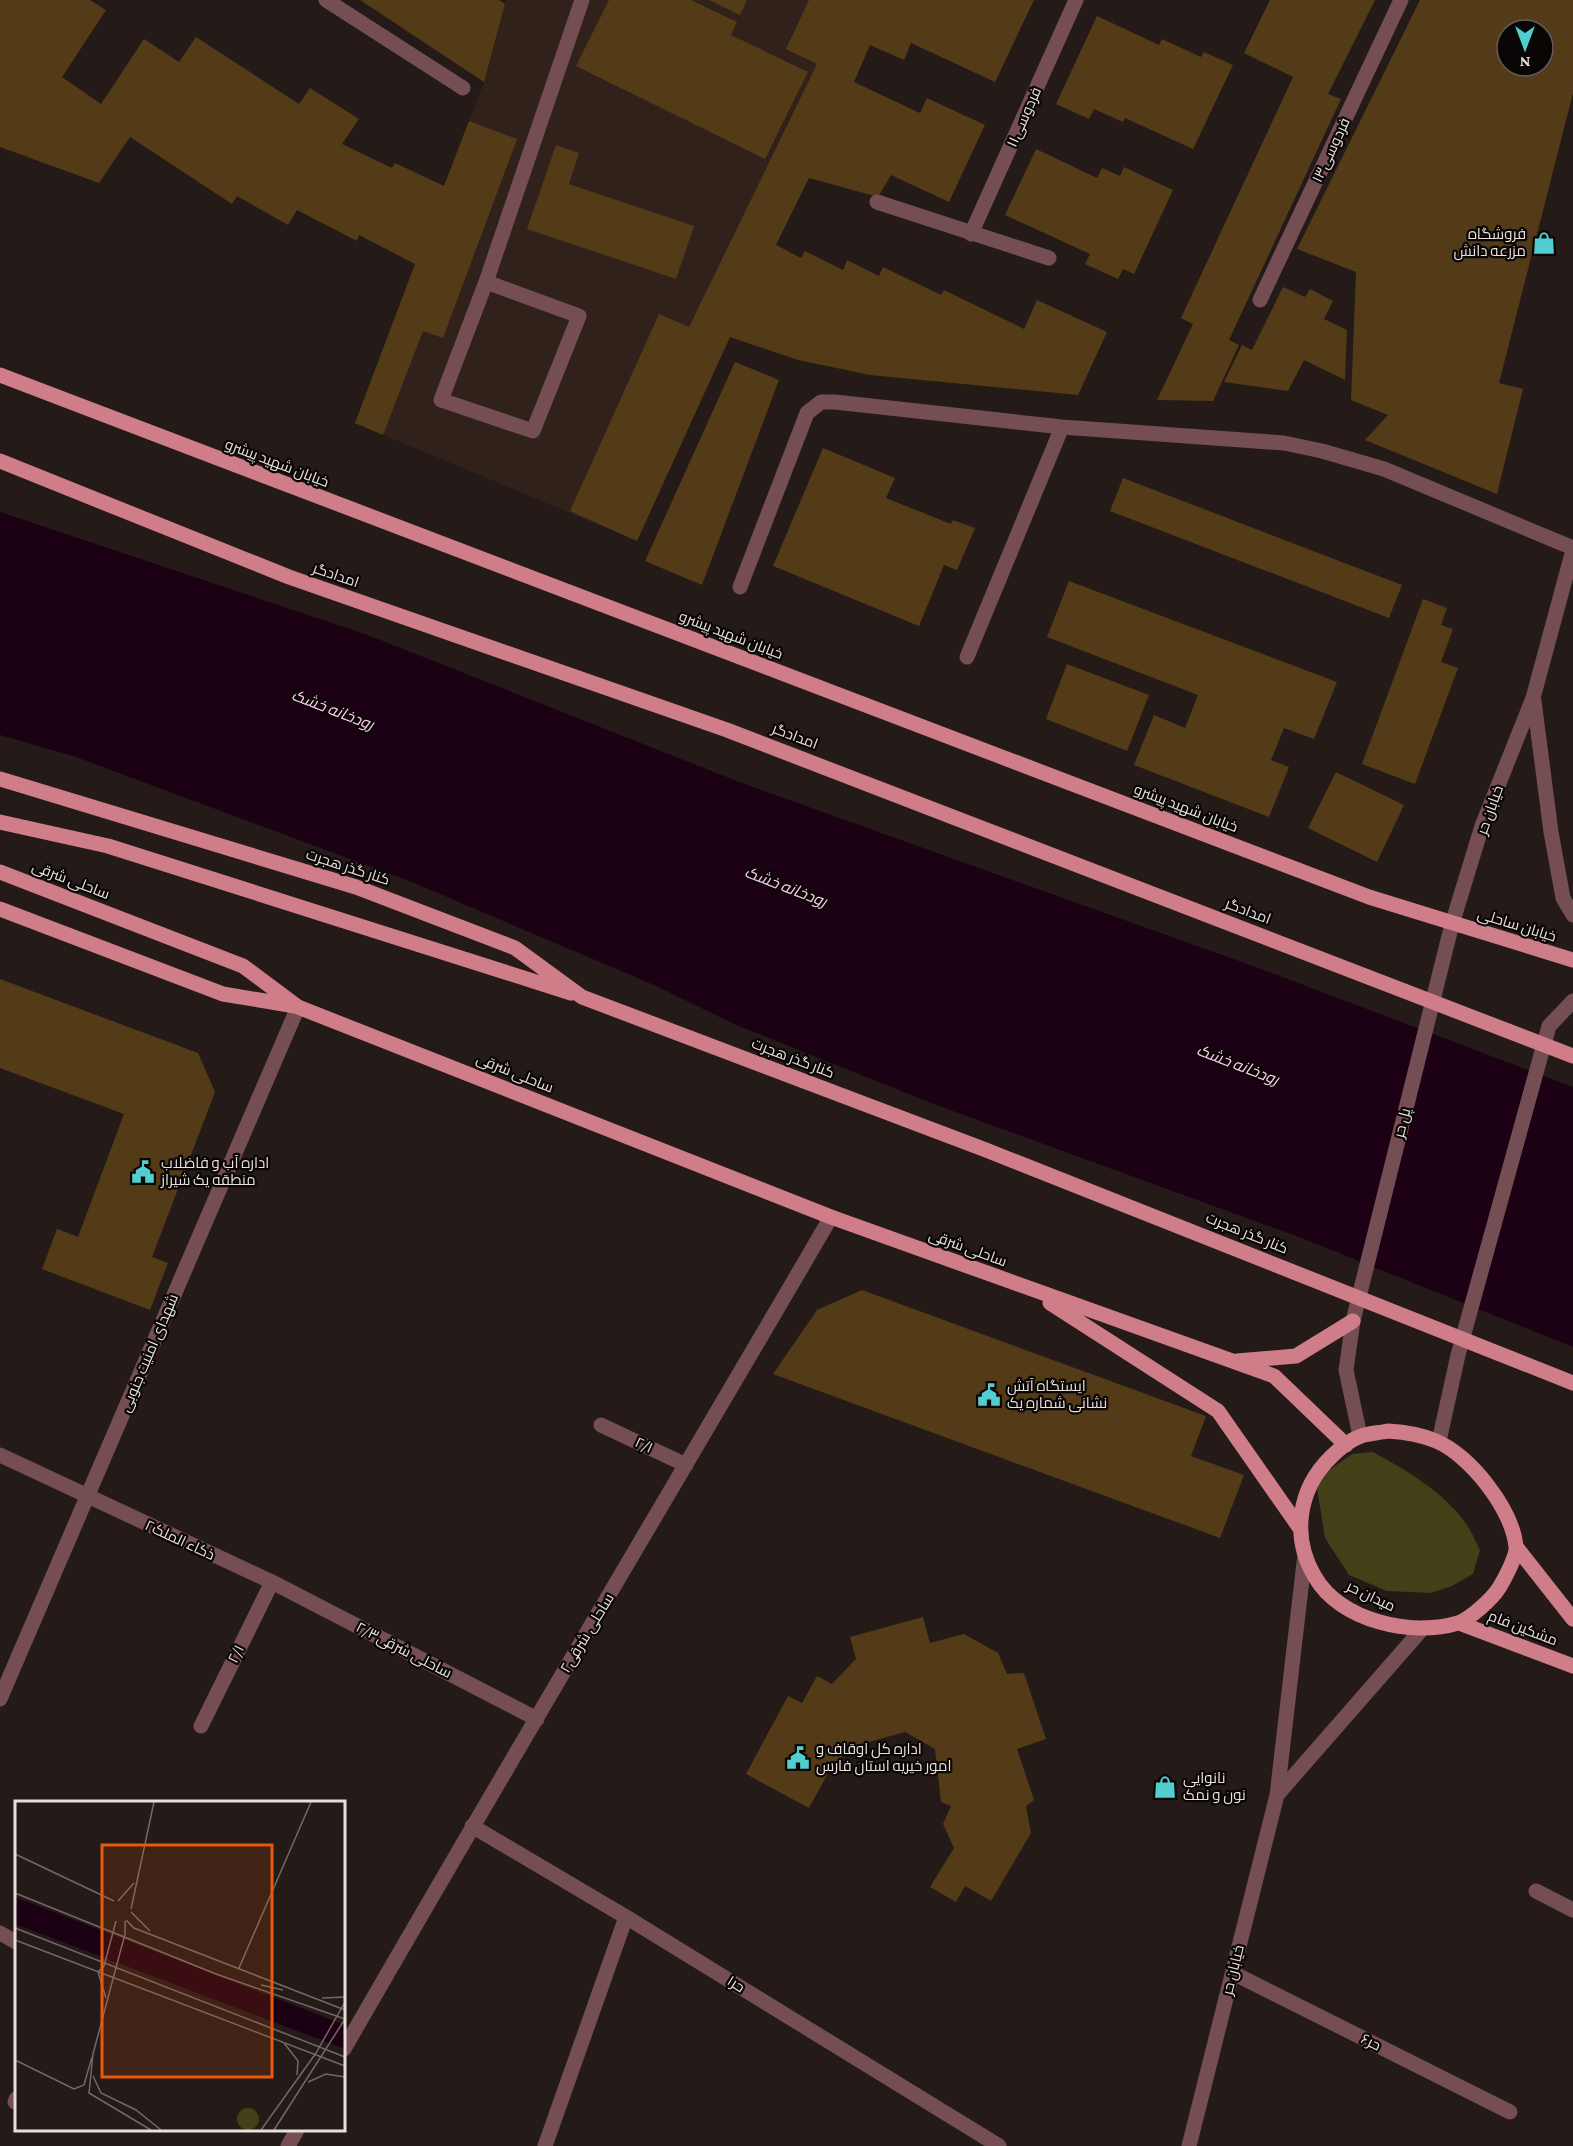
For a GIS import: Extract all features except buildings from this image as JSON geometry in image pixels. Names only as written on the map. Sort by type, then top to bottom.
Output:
[{"type":"main road","name":"خیابان شهید پیشرو","points":[[0,375],[1358,893],[1452,924]]},
{"type":"main road","name":"امدادگر","points":[[0,461],[289,577],[727,730],[1573,1056]]},
{"type":"main road","name":"کنار گذر هجرت","points":[[0,779],[366,891],[515,948],[582,997],[986,1150],[1573,1383]]},
{"type":"main road","points":[[0,822],[108,846],[582,997]]},
{"type":"main road","name":"ساحلی شرقی","points":[[0,872],[243,966],[298,1006],[831,1217],[1274,1376],[1346,1445]]},
{"type":"main road","points":[[0,909],[223,994],[298,1006]]},
{"type":"main road","name":"خیابان ساحلی","points":[[1452,924],[1573,960]]},
{"type":"main road","name":"ساحلی شرقی","points":[[1027,1289],[1218,1411],[1299,1527]]},
{"type":"main road","points":[[1232,1361],[1296,1356],[1353,1322]]},
{"type":"main road","name":"میدان حر","points":[[1388,1431],[1414,1432],[1438,1441],[1461,1457],[1482,1479],[1505,1510],[1517,1548],[1504,1580],[1492,1598],[1459,1623],[1423,1628],[1392,1627],[1363,1616],[1336,1601],[1315,1578],[1305,1554],[1299,1527],[1308,1486],[1320,1468],[1346,1445],[1360,1436],[1388,1431]]},
{"type":"main road","name":"مشکین فام","points":[[1517,1548],[1573,1619]]},
{"type":"main road","name":"مشکین فام","points":[[1459,1623],[1573,1666]]},
{"type":"street","points":[[326,0],[463,88]]},
{"type":"street","points":[[486,282],[579,316],[533,431],[441,400],[486,282],[582,0]]},
{"type":"street","name":"فردوسی۱۱","points":[[971,234],[1076,0]]},
{"type":"street","name":"فردوسی۱۳","points":[[1260,300],[1401,0]]},
{"type":"street","points":[[877,202],[1049,258]]},
{"type":"street","points":[[740,587],[807,413],[821,402],[1062,427],[1284,443],[1322,450],[1384,469],[1573,549]]},
{"type":"street","points":[[967,657],[1062,427]]},
{"type":"street","name":"خیابان حر","points":[[1452,924],[1482,826],[1533,698],[1573,549]]},
{"type":"street","name":"خیابان حر","points":[[1533,698],[1551,832],[1563,897],[1573,915]]},
{"type":"street","name":"پل حر","points":[[1360,1436],[1346,1370],[1353,1322],[1452,924]]},
{"type":"street","points":[[1438,1441],[1458,1355],[1549,1026],[1573,1001]]},
{"type":"street","name":"شهدای امنیت جنوبی","points":[[0,1699],[298,1006]]},
{"type":"street","name":"ساحلی شرقی۲","points":[[345,2047],[472,1826],[831,1217]]},
{"type":"street","name":"۲/‍‍۱","points":[[601,1425],[686,1465]]},
{"type":"street","name":"ذکاء الملک۲","points":[[0,1455],[272,1582]]},
{"type":"street","name":"خیابان حر","points":[[1189,2146],[1277,1795],[1305,1554]]},
{"type":"street","name":"ساحلی شرقی۲/۳","points":[[272,1582],[537,1719]]},
{"type":"street","name":"۲/‍۱","points":[[201,1726],[272,1582]]},
{"type":"street","points":[[1277,1795],[1423,1628]]},
{"type":"street","name":"حر۱","points":[[472,1826],[626,1917],[999,2146]]},
{"type":"street","points":[[1536,1891],[1573,1910]]},
{"type":"street","points":[[545,2146],[626,1917]]},
{"type":"street","points":[[0,1933],[15,1941]]},
{"type":"street","name":"حر۶","points":[[1233,1973],[1510,2112]]},
{"type":"street","points":[[288,2146],[296,2131]]},
{"type":"shaded area","points":[[506,0],[891,0],[776,245],[726,344],[637,541],[355,423],[484,82]]},
{"type":"shaded area","points":[[1373,1452],[1434,1490],[1455,1510],[1471,1531],[1480,1550],[1473,1574],[1452,1586],[1431,1593],[1387,1591],[1349,1575],[1325,1538],[1317,1488],[1328,1471],[1352,1454]]},
{"type":"water","name":"رودخانه خشک","points":[[0,512],[365,634],[747,785],[1256,967],[1573,1087],[1573,1347],[1299,1237],[931,1103],[734,1024],[654,985],[414,883],[76,757],[0,735]]},
{"type":"place","name":"فروشگاه مزرعه دانش","points":[[1544,243]]},
{"type":"place","name":"اداره آب و فاضلاب منطقه یک شیراز","points":[[143,1172]]},
{"type":"place","name":"ایستگاه آتش نشانی شماره یک","points":[[989,1395]]},
{"type":"place","name":"اداره کل اوقاف و امور خیریه استان فارس","points":[[798,1758]]},
{"type":"place","name":"نانوایی نون و نمک","points":[[1165,1787]]}]
